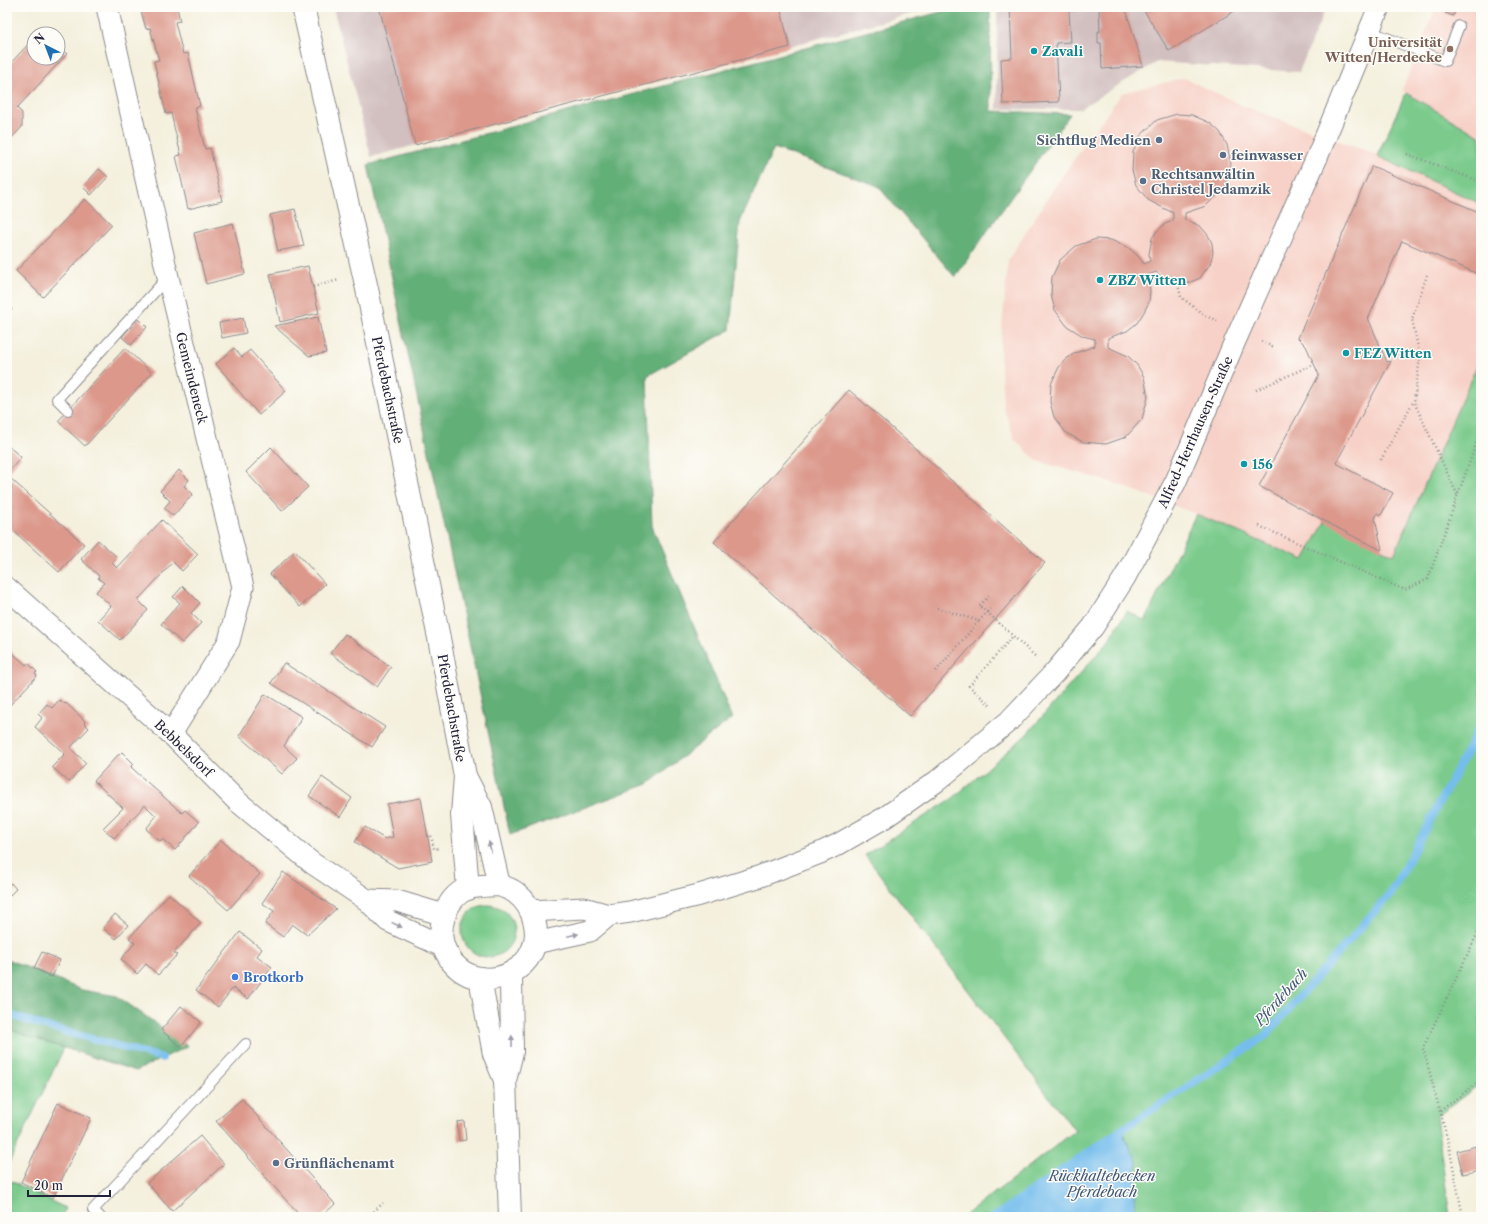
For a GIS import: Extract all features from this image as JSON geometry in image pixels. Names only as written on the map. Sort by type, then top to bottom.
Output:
[{"type":"main road","name":"Pferdebachstraße","points":[[303,7],[367,289],[439,638],[465,776],[462,815],[468,888]]},
{"type":"main road","name":"Pferdebachstraße","points":[[465,776],[481,807],[499,885]]},
{"type":"main road","points":[[499,885],[515,892],[524,900],[532,911],[536,927],[535,943],[529,956],[519,968],[511,974],[495,979],[480,978],[464,972],[452,962],[444,947],[441,930],[444,915],[457,894],[468,888],[499,885]]},
{"type":"main road","points":[[510,1217],[505,1080],[512,1052],[511,974]]},
{"type":"main road","points":[[480,978],[494,1054],[505,1080]]},
{"type":"street","name":"Gemeindeneck","points":[[107,7],[168,277],[243,587],[229,641],[171,734]]},
{"type":"street","name":"Alfred-Herrhausen-Straße","points":[[535,943],[590,931],[609,916],[684,898],[758,877],[837,845],[884,818],[937,780],[1009,721],[1055,672],[1093,627],[1125,577],[1176,481],[1318,155],[1379,7]]},
{"type":"street","name":"Bebbelsdorf","points":[[7,588],[171,734],[237,801],[312,863],[367,900],[388,921],[444,947]]},
{"type":"street","points":[[367,900],[397,901],[444,915]]},
{"type":"street","name":"Alfred-Herrhausen-Straße","points":[[532,911],[584,908],[609,916]]},
{"type":"lane","points":[[1369,31],[1445,61],[1459,26]]},
{"type":"lane","points":[[68,410],[57,399],[168,277]]},
{"type":"lane","points":[[100,1217],[93,1210],[246,1044]]},
{"type":"path","points":[[1407,154],[1481,182]]},
{"type":"path","points":[[1381,460],[1414,402],[1420,357],[1412,319],[1427,275]]},
{"type":"path","points":[[313,287],[340,280]]},
{"type":"path","points":[[1178,284],[1181,297],[1204,315],[1240,332]]},
{"type":"path","points":[[1256,390],[1314,364]]},
{"type":"path","points":[[1414,402],[1458,496]]},
{"type":"path","points":[[1259,526],[1405,590],[1428,579],[1481,430]]},
{"type":"path","points":[[989,596],[979,606],[1039,659]]},
{"type":"path","points":[[938,608],[979,621]]},
{"type":"path","points":[[936,671],[990,609]]},
{"type":"path","points":[[969,686],[1013,636]]},
{"type":"path","points":[[428,836],[431,835],[434,849],[442,848]]},
{"type":"path","points":[[1463,1217],[1448,1142],[1423,1048],[1481,926]]},
{"type":"path","points":[[1440,1111],[1481,1080]]},
{"type":"path","points":[[368,1217],[383,1203]]},
{"type":"shaded area","points":[[333,7],[937,7],[371,157]]},
{"type":"shaded area","points":[[997,7],[1326,7],[1299,72],[1157,62],[1079,109],[997,109]]},
{"type":"shaded area","name":"Universität Witten/Herdecke","points":[[1436,7],[1481,7],[1481,137],[1402,90]]},
{"type":"shaded area","points":[[1184,78],[1246,107],[1372,153],[1481,204],[1481,356],[1394,555],[1326,520],[1304,560],[1196,514],[1120,485],[1037,461],[1015,440],[1003,407],[1000,349],[1008,260],[1060,179],[1122,93]]},
{"type":"green space","points":[[959,7],[990,7],[991,111],[1070,114],[955,277],[878,186],[774,148],[740,222],[730,330],[647,376],[652,526],[732,718],[648,784],[510,835],[368,165]]},
{"type":"green space","points":[[1406,93],[1481,137],[1481,204],[1377,156]]},
{"type":"green space","points":[[1481,356],[1481,1083],[1436,1117],[1450,1217],[963,1217],[1075,1131],[865,855],[953,798],[1026,735],[1107,643],[1127,611],[1145,621],[1196,514],[1304,560],[1326,520],[1394,555]]},
{"type":"green space","points":[[488,905],[498,907],[506,913],[512,921],[514,931],[512,941],[506,949],[498,955],[488,957],[478,955],[470,949],[464,941],[462,931],[464,921],[470,913],[478,907]]},
{"type":"green space","points":[[7,959],[82,990],[117,996],[188,1046],[136,1071],[27,1036],[7,1028]]},
{"type":"green space","points":[[7,1028],[64,1048],[7,1167]]},
{"type":"green space","points":[[7,1179],[65,1208],[62,1217],[7,1217]]},
{"type":"water","name":"Rückhaltebecken Pferdebach","points":[[1121,1130],[1137,1161],[1134,1217],[994,1217]]},
{"type":"building","points":[[140,7],[177,7],[180,21],[175,22],[183,54],[188,53],[200,106],[195,108],[205,149],[210,148],[222,201],[188,209],[176,156],[181,155],[171,113],[166,114],[154,61],[159,60],[150,28],[146,29]]},
{"type":"building","points":[[379,7],[780,7],[790,47],[415,145]]},
{"type":"building","name":"Zavali","points":[[1010,7],[1075,7],[1075,11],[1069,11],[1071,42],[1056,43],[1059,102],[1003,104],[1001,59],[1012,58]]},
{"type":"building","points":[[1099,7],[1125,7],[1143,66],[1102,69],[1101,43],[1098,43],[1098,31],[1100,32]]},
{"type":"building","points":[[1146,7],[1241,7],[1169,51],[1143,9]]},
{"type":"building","points":[[1448,7],[1457,7],[1453,16],[1445,13]]},
{"type":"building","points":[[26,47],[26,66],[56,66],[17,108],[22,113],[22,127],[7,143],[7,67]]},
{"type":"building","name":"ZBZ Witten","points":[[1177,114],[1192,115],[1210,123],[1220,132],[1227,145],[1231,164],[1225,187],[1206,206],[1185,213],[1185,220],[1201,227],[1208,235],[1212,243],[1213,253],[1210,264],[1200,278],[1186,284],[1169,282],[1156,272],[1148,275],[1150,291],[1149,302],[1144,312],[1137,323],[1127,331],[1108,338],[1108,347],[1128,356],[1137,365],[1144,377],[1148,397],[1142,419],[1126,437],[1106,444],[1083,442],[1066,433],[1054,417],[1050,402],[1051,384],[1059,367],[1065,360],[1075,353],[1095,346],[1095,339],[1083,336],[1067,326],[1055,310],[1051,295],[1052,277],[1060,260],[1076,246],[1096,239],[1111,240],[1129,248],[1144,264],[1150,261],[1149,254],[1152,238],[1165,224],[1173,221],[1173,213],[1148,200],[1136,185],[1132,170],[1133,152],[1141,135],[1157,120]]},
{"type":"building","name":"FEZ Witten","points":[[1372,166],[1481,213],[1481,272],[1478,274],[1402,241],[1368,318],[1387,362],[1391,361],[1336,463],[1393,493],[1381,515],[1377,513],[1375,519],[1381,550],[1259,486],[1319,375],[1306,346],[1298,338]]},
{"type":"building","points":[[99,169],[108,177],[91,195],[83,187]]},
{"type":"building","points":[[85,199],[112,225],[43,297],[16,271]]},
{"type":"building","points":[[295,209],[304,246],[278,251],[270,215]]},
{"type":"building","points":[[233,223],[245,274],[206,284],[194,233]]},
{"type":"building","points":[[308,266],[319,313],[280,322],[270,274]]},
{"type":"building","points":[[7,304],[12,309],[7,315]]},
{"type":"building","points":[[318,317],[326,353],[309,356],[274,326]]},
{"type":"building","points":[[138,318],[147,327],[131,345],[122,337]]},
{"type":"building","points":[[243,318],[246,333],[222,338],[219,323]]},
{"type":"building","points":[[125,348],[152,373],[85,446],[58,421]]},
{"type":"building","points":[[234,348],[242,357],[250,350],[286,391],[259,415],[216,364]]},
{"type":"building","points":[[849,390],[1045,563],[910,716],[714,542]]},
{"type":"building","points":[[7,445],[21,457],[7,474]]},
{"type":"building","points":[[271,447],[308,487],[282,511],[246,472]]},
{"type":"building","points":[[179,470],[189,480],[184,486],[193,494],[173,516],[164,508],[170,501],[160,491]]},
{"type":"building","points":[[10,478],[84,544],[59,572],[7,525],[7,482]]},
{"type":"building","points":[[162,520],[198,554],[182,571],[173,562],[138,600],[148,610],[120,640],[98,620],[111,606],[96,592],[104,583],[98,578],[99,576],[81,559],[98,540],[117,557],[112,563],[117,568]]},
{"type":"building","points":[[295,551],[325,584],[300,607],[270,574]]},
{"type":"building","points":[[183,586],[200,603],[191,613],[201,623],[182,643],[161,624],[180,603],[173,597]]},
{"type":"building","points":[[345,634],[391,667],[377,687],[330,653]]},
{"type":"building","points":[[7,648],[26,665],[28,663],[37,672],[35,673],[37,676],[9,706],[7,705]]},
{"type":"building","points":[[284,663],[385,727],[372,747],[271,683]]},
{"type":"building","points":[[265,694],[302,717],[284,746],[297,758],[282,774],[239,736]]},
{"type":"building","points":[[59,700],[65,704],[66,703],[85,721],[84,723],[89,728],[70,748],[86,763],[69,782],[52,767],[65,754],[35,727],[42,718],[38,714],[47,704],[52,708]]},
{"type":"building","points":[[122,752],[134,764],[131,767],[147,782],[182,813],[185,810],[199,822],[175,850],[162,839],[160,841],[146,829],[156,816],[145,805],[114,838],[103,828],[123,808],[94,781]]},
{"type":"building","points":[[322,777],[352,798],[340,817],[309,796]]},
{"type":"building","points":[[421,798],[432,861],[398,868],[355,842],[365,827],[385,839],[393,837],[387,804]]},
{"type":"building","points":[[221,840],[260,874],[228,910],[189,876]]},
{"type":"building","points":[[283,872],[336,909],[307,935],[292,924],[283,937],[265,924],[274,911],[262,903]]},
{"type":"building","points":[[11,883],[16,889],[7,898],[7,887]]},
{"type":"building","points":[[169,894],[201,923],[174,953],[177,955],[158,975],[146,964],[137,974],[121,959],[135,943],[129,938]]},
{"type":"building","points":[[115,914],[128,925],[116,939],[103,928]]},
{"type":"building","name":"Brotkorb","points":[[240,932],[262,949],[257,956],[272,967],[248,999],[233,988],[218,1007],[196,990]]},
{"type":"building","points":[[42,952],[60,960],[52,977],[34,968]]},
{"type":"building","points":[[181,1006],[201,1022],[181,1047],[161,1030]]},
{"type":"building","name":"Grünflächenamt","points":[[242,1099],[335,1204],[321,1217],[301,1217],[216,1121]]},
{"type":"building","points":[[58,1103],[91,1118],[53,1198],[21,1182]]},
{"type":"building","points":[[464,1121],[466,1140],[459,1141],[457,1122]]},
{"type":"building","points":[[200,1136],[224,1164],[172,1211],[147,1183]]},
{"type":"building","points":[[1480,1145],[1481,1170],[1463,1174],[1457,1151]]},
{"type":"waterway","name":"Pferdebach","points":[[994,1217],[1121,1130],[1265,1036],[1391,893],[1481,725]]},
{"type":"waterway","points":[[7,1014],[41,1025],[162,1058]]},
{"type":"place","name":"Universität Witten/Herdecke","points":[[1450,49]]},
{"type":"place","name":"Zavali","points":[[1034,51]]},
{"type":"place","name":"Sichtflug Medien","points":[[1159,140]]},
{"type":"place","name":"feinwasser","points":[[1223,155]]},
{"type":"place","name":"Rechtsanwältin Christel Jedamzik","points":[[1143,181]]},
{"type":"place","name":"ZBZ Witten","points":[[1100,280]]},
{"type":"place","name":"FEZ Witten","points":[[1346,353]]},
{"type":"place","name":"156","points":[[1244,464]]},
{"type":"place","name":"Brotkorb","points":[[235,977]]},
{"type":"place","name":"Grünflächenamt","points":[[276,1163]]}]
